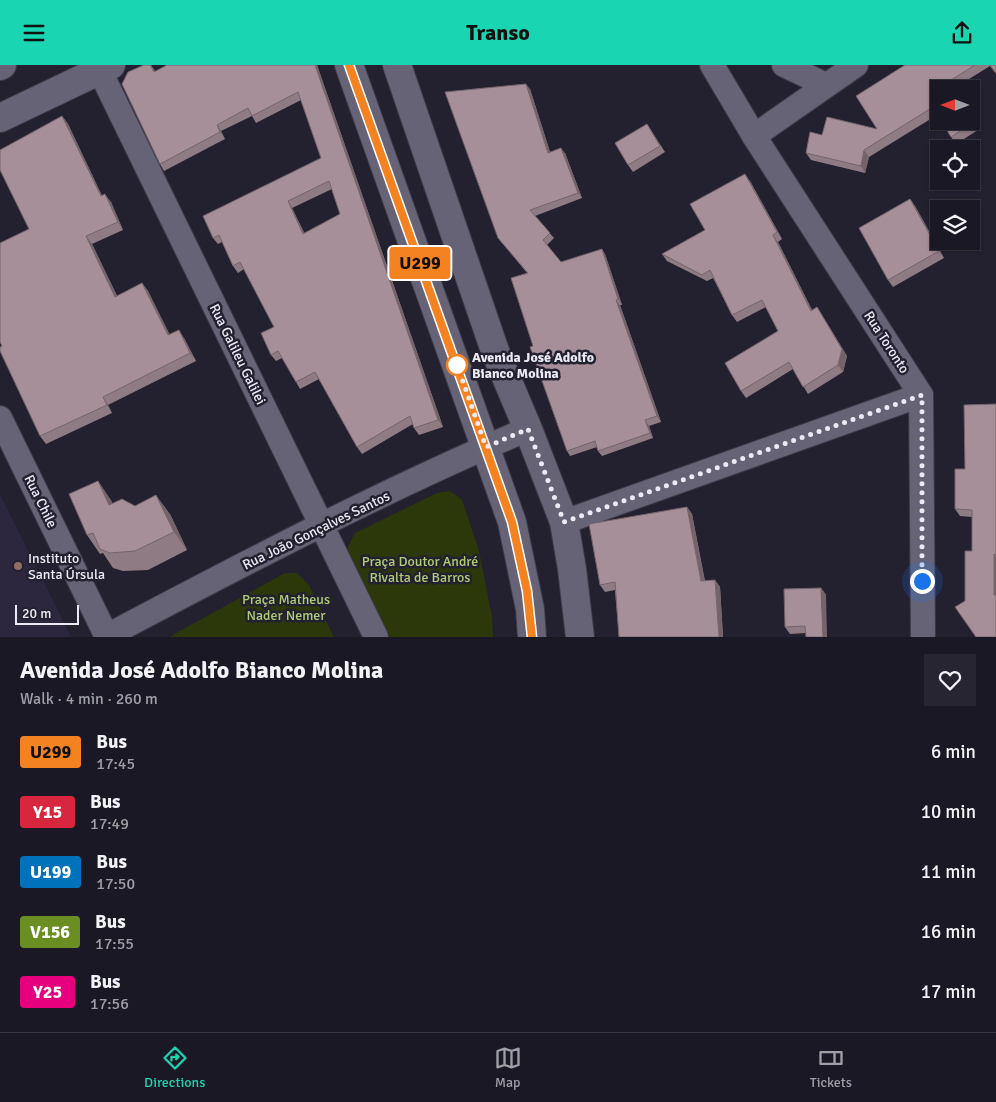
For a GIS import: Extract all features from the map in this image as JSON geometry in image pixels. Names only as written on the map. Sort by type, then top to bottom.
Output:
[{"type":"main road","points":[[349,65],[512,522],[529,600],[532,637]]},
{"type":"main road","points":[[397,65],[495,351],[564,522],[580,637]]},
{"type":"main road","points":[[0,118],[106,68]]},
{"type":"street","name":"Rua Toronto","points":[[712,65],[754,136],[922,395]]},
{"type":"street","points":[[784,65],[826,85]]},
{"type":"street","points":[[754,136],[856,65]]},
{"type":"street","name":"Rua Galileu Galilei","points":[[106,68],[376,637]]},
{"type":"street","points":[[564,522],[922,395],[923,637]]},
{"type":"street","name":"Rua Chile","points":[[2,427],[107,637]]},
{"type":"street","name":"Rua João Gonçalves Santos","points":[[107,637],[322,526],[486,447],[528,429]]},
{"type":"shaded area","name":"Instituto Santa Úrsula","points":[[0,495],[71,637],[0,637]]},
{"type":"green space","name":"Praça Doutor André Rivalta de Barros","points":[[450,491],[462,500],[479,551],[492,617],[493,637],[384,637],[349,563],[348,547],[355,533],[437,493]]},
{"type":"green space","name":"Praça Matheus Nader Nemer","points":[[285,573],[297,573],[309,585],[334,637],[169,637]]},
{"type":"building","points":[[144,65],[150,65],[154,72],[167,65],[315,65],[438,420],[414,428],[410,416],[357,447],[315,372],[296,382],[278,351],[271,355],[261,333],[274,327],[240,262],[233,266],[219,235],[213,238],[203,216],[321,158],[298,92],[252,116],[248,108],[217,125],[220,132],[160,164],[122,84],[128,72]],"holes":[[[329,181],[340,214],[303,234],[288,201]]]},
{"type":"building","points":[[905,65],[975,65],[951,80],[930,80],[930,109],[864,150],[861,166],[806,153],[810,132],[822,135],[827,117],[877,129],[856,96]]},
{"type":"building","points":[[990,65],[996,65],[996,73]]},
{"type":"building","points":[[526,84],[548,153],[561,148],[578,193],[530,210],[550,233],[543,240],[561,262],[602,249],[618,299],[616,300],[657,416],[645,420],[650,433],[598,451],[595,441],[567,451],[530,347],[533,346],[511,278],[528,273],[498,238],[445,92]]},
{"type":"building","points":[[62,116],[101,196],[105,194],[118,222],[86,236],[115,297],[142,283],[168,335],[179,330],[190,353],[103,397],[107,405],[40,436],[0,351],[2,346],[0,342],[0,243],[29,229],[0,170],[0,150]]},
{"type":"building","points":[[647,124],[660,146],[628,165],[615,143]]},
{"type":"building","points":[[947,130],[962,130],[951,137]]},
{"type":"building","points":[[745,174],[777,232],[773,235],[811,311],[817,307],[842,349],[838,365],[803,387],[789,362],[741,391],[725,363],[778,331],[762,300],[732,315],[710,270],[702,275],[662,254],[705,230],[690,204]]},
{"type":"building","points":[[910,199],[930,235],[930,250],[939,251],[888,280],[859,228]]},
{"type":"building","points":[[996,404],[996,555],[994,554],[994,595],[996,595],[996,637],[976,637],[955,607],[965,601],[965,551],[972,551],[972,510],[955,509],[955,469],[965,469],[964,405]]},
{"type":"building","points":[[98,481],[109,505],[122,499],[135,506],[156,495],[174,532],[135,551],[110,553],[100,549],[93,533],[87,535],[69,494]]},
{"type":"building","points":[[687,507],[701,581],[715,580],[719,637],[619,637],[615,582],[600,585],[589,524]]},
{"type":"building","points":[[821,588],[823,637],[806,637],[805,626],[785,627],[784,589]]},
{"type":"bus line","name":"U299","points":[[349,65],[512,522],[524,572],[532,637]]},
{"type":"place","name":"Avenida José Adolfo Bianco Molina","points":[[457,365]]},
{"type":"place","name":"Instituto Santa Úrsula","points":[[18,566]]},
{"type":"route","points":[[457,365],[454,356],[486,447],[528,429],[564,522],[922,395],[922,581]]}]
